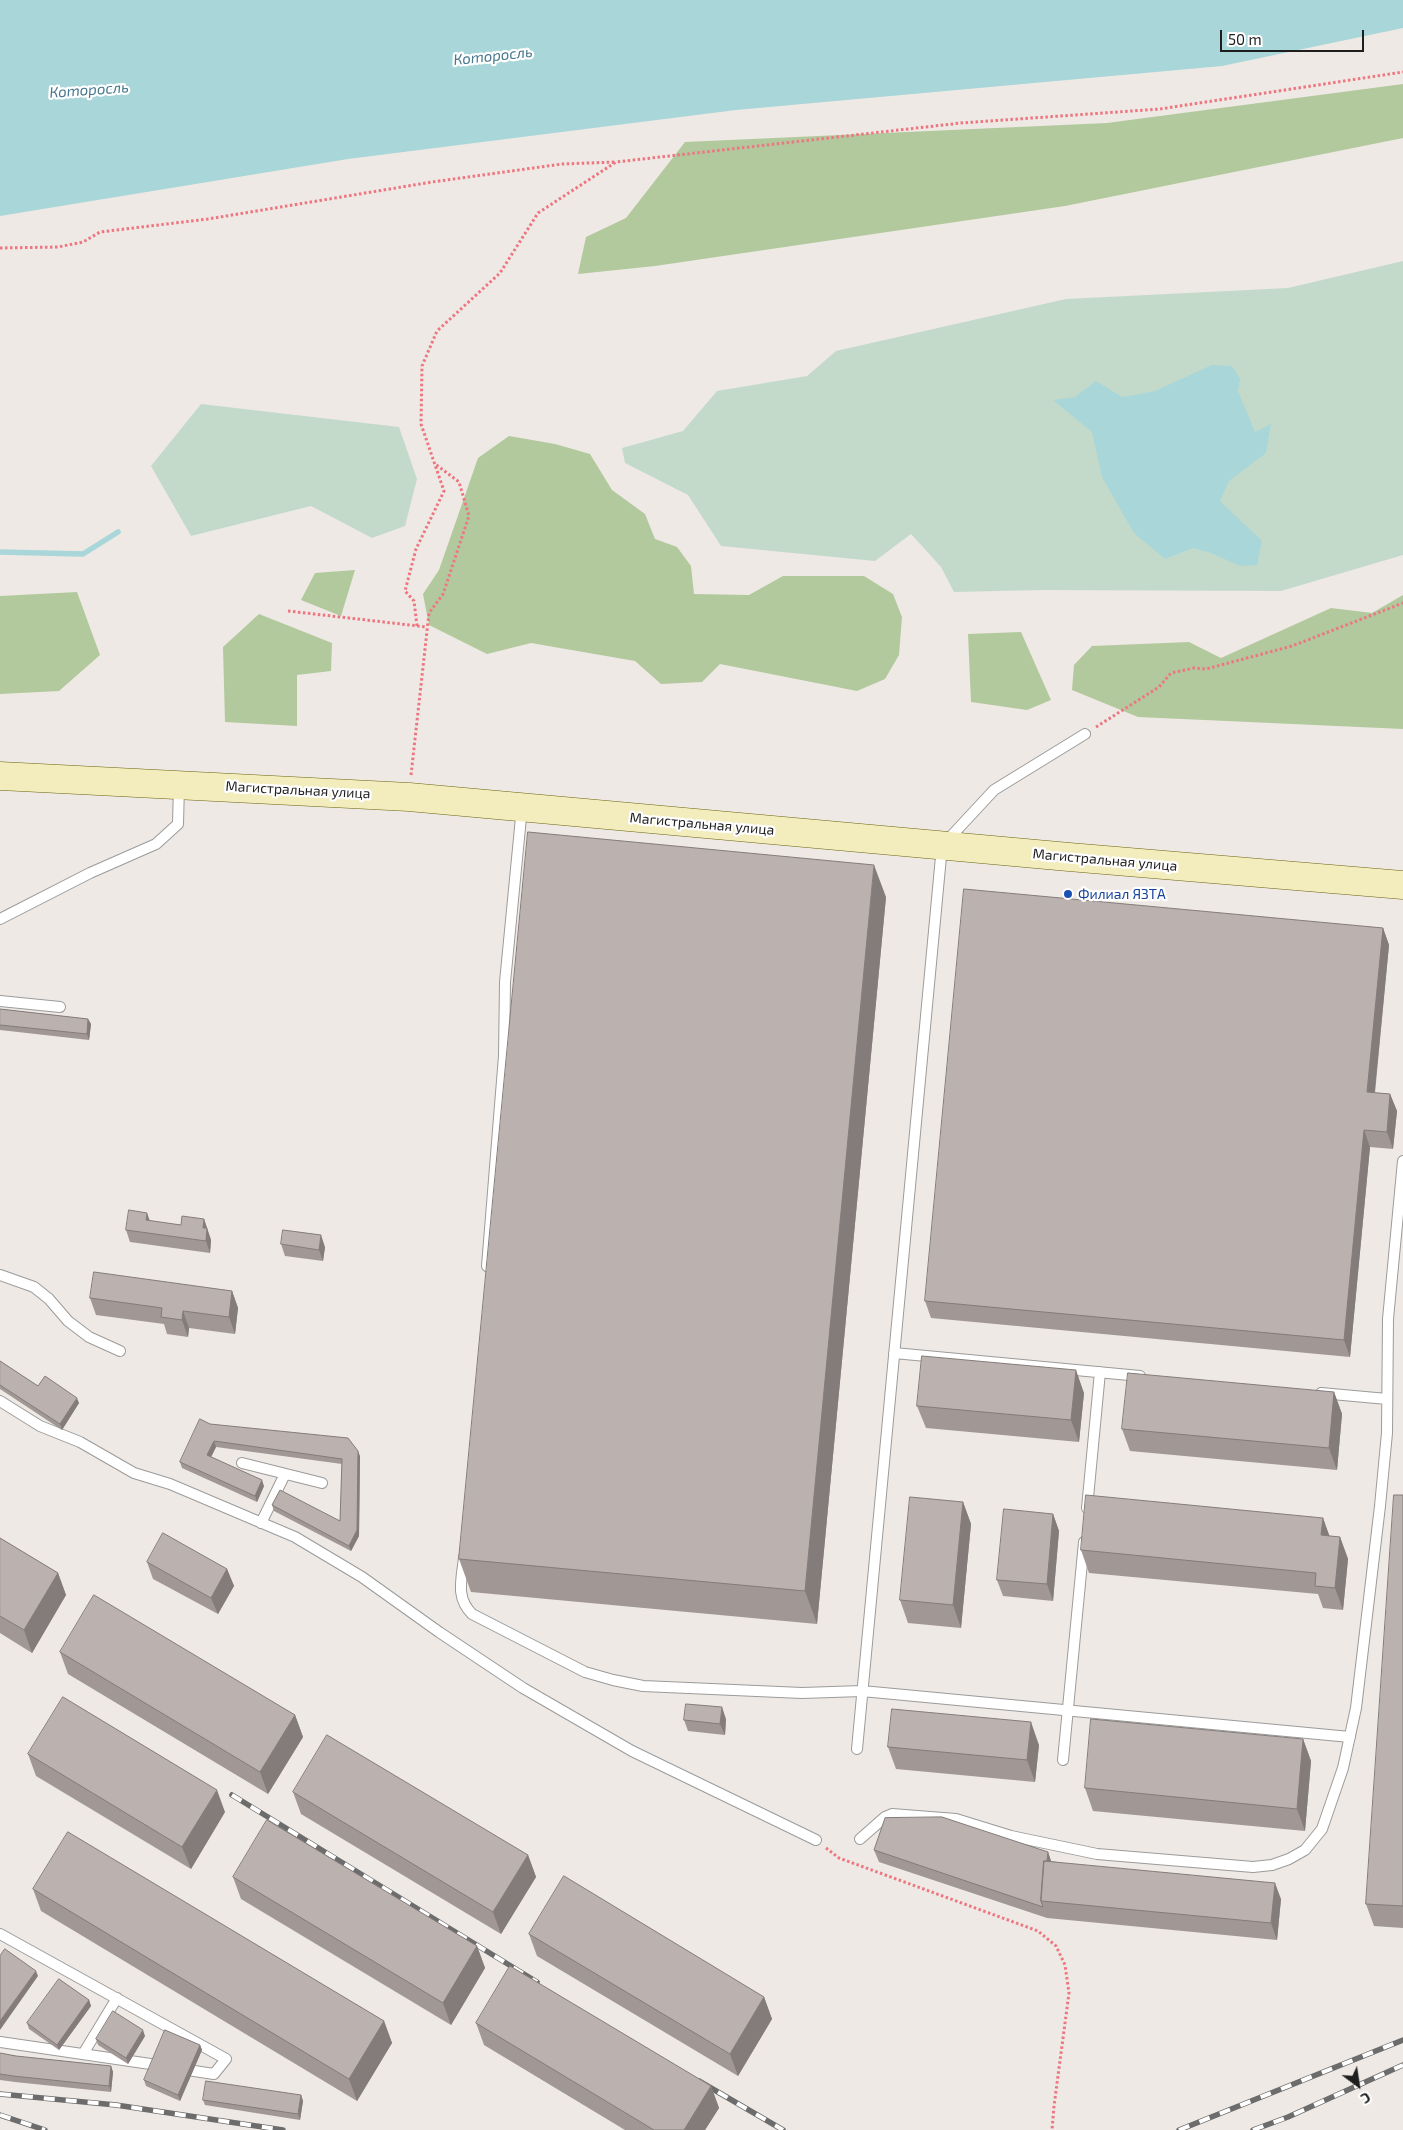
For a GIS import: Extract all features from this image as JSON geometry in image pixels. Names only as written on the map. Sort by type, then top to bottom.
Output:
[{"type":"main road","name":"Магистральная улица","points":[[0,776],[409,797],[942,846],[1403,885]]},
{"type":"lane","points":[[857,1749],[942,846],[994,790],[1085,734]]},
{"type":"lane","points":[[0,919],[90,873],[156,844],[178,824],[179,784]]},
{"type":"lane","points":[[487,1272],[504,1056],[505,982],[522,807]]},
{"type":"lane","points":[[0,1001],[60,1007]]},
{"type":"lane","points":[[860,1839],[885,1817],[892,1814],[943,1817],[956,1819],[1011,1836],[1098,1854],[1253,1867],[1272,1865],[1289,1859],[1305,1850],[1322,1829],[1343,1768],[1356,1708],[1387,1434],[1388,1318],[1403,1161]]},
{"type":"lane","points":[[0,1275],[34,1287],[49,1299],[68,1321],[89,1337],[120,1351]]},
{"type":"lane","points":[[894,1353],[1149,1377]]},
{"type":"lane","points":[[1063,1760],[1100,1372]]},
{"type":"lane","points":[[1308,1391],[1387,1399]]},
{"type":"lane","points":[[0,1401],[40,1426],[80,1442],[134,1473],[170,1484],[295,1537],[362,1577],[439,1632],[523,1688],[632,1751],[816,1840]]},
{"type":"lane","points":[[242,1463],[322,1483]]},
{"type":"lane","points":[[261,1523],[286,1474]]},
{"type":"lane","points":[[465,1547],[461,1596],[464,1606],[472,1614],[585,1672],[613,1680],[643,1686],[802,1693],[862,1691],[1350,1738]]},
{"type":"lane","points":[[0,1934],[226,2059],[214,2074],[0,2042]]},
{"type":"lane","points":[[83,2054],[117,1998]]},
{"type":"path","points":[[0,248],[58,247],[83,242],[100,232],[208,219],[432,182],[562,164],[616,162],[961,123],[1160,109],[1403,72]]},
{"type":"path","points":[[418,626],[414,601],[405,591],[416,549],[444,491],[421,424],[422,366],[437,331],[500,273],[538,213],[616,162]]},
{"type":"path","points":[[409,797],[428,613],[443,594],[469,516],[459,482],[435,464]]},
{"type":"path","points":[[1085,734],[1151,692],[1171,673],[1194,668],[1206,668],[1292,646],[1403,603]]},
{"type":"path","points":[[288,611],[427,628]]},
{"type":"path","points":[[816,1840],[839,1858],[1038,1930],[1056,1946],[1065,1964],[1069,1993],[1052,2130]]},
{"type":"green space","points":[[1403,84],[1403,138],[1065,206],[655,266],[578,274],[586,237],[626,218],[685,142],[1107,123]]},
{"type":"green space","points":[[1403,261],[1403,555],[1281,591],[1042,590],[954,592],[941,567],[911,534],[875,561],[721,546],[688,495],[625,463],[622,448],[683,431],[717,391],[807,376],[836,351],[1066,299],[1288,288]]},
{"type":"green space","points":[[201,404],[399,427],[417,479],[405,526],[372,538],[311,506],[191,536],[151,466]]},
{"type":"green space","points":[[509,436],[555,444],[590,454],[612,490],[645,514],[655,539],[677,547],[691,566],[694,594],[749,595],[783,576],[864,576],[893,594],[902,617],[899,655],[885,679],[857,691],[720,664],[702,682],[661,684],[635,661],[531,643],[487,654],[429,625],[423,594],[439,570],[478,458]]},
{"type":"green space","points":[[355,570],[341,616],[301,600],[315,573]]},
{"type":"green space","points":[[77,592],[100,655],[59,691],[0,694],[0,596]]},
{"type":"green space","points":[[1403,595],[1403,729],[1138,717],[1072,690],[1074,665],[1092,646],[1189,642],[1221,658],[1331,608],[1372,613]]},
{"type":"green space","points":[[259,614],[332,643],[331,671],[297,675],[297,726],[225,722],[223,647]]},
{"type":"green space","points":[[1021,632],[1051,700],[1027,710],[971,702],[968,634]]},
{"type":"water","name":"Которосль","points":[[0,0],[1403,0],[1403,28],[1222,66],[736,110],[348,159],[0,216]]},
{"type":"water","points":[[1212,365],[1232,366],[1240,379],[1238,391],[1255,432],[1271,424],[1266,453],[1229,481],[1220,501],[1262,541],[1257,565],[1240,566],[1211,553],[1193,548],[1165,559],[1134,533],[1102,477],[1092,432],[1053,400],[1075,397],[1096,381],[1122,397],[1155,391]]},
{"type":"building","points":[[528,832],[874,865],[805,1591],[459,1559]]},
{"type":"building","points":[[964,889],[1383,928],[1367,1092],[1390,1094],[1387,1132],[1364,1130],[1344,1340],[925,1301]]},
{"type":"building","points":[[0,1009],[88,1019],[87,1034],[0,1025]]},
{"type":"building","points":[[129,1210],[147,1213],[146,1220],[181,1225],[182,1216],[204,1219],[203,1228],[207,1228],[206,1241],[126,1230]]},
{"type":"building","points":[[283,1230],[321,1235],[319,1250],[281,1244]]},
{"type":"building","points":[[94,1272],[232,1291],[229,1317],[183,1311],[182,1320],[161,1317],[162,1308],[90,1298]]},
{"type":"building","points":[[922,1356],[1076,1370],[1071,1420],[917,1406]]},
{"type":"building","points":[[0,1361],[38,1386],[45,1376],[77,1398],[60,1424],[0,1385]]},
{"type":"building","points":[[1128,1373],[1334,1392],[1329,1448],[1122,1429]]},
{"type":"building","points":[[200,1419],[210,1424],[348,1438],[358,1451],[357,1530],[349,1546],[272,1505],[280,1490],[340,1521],[342,1459],[214,1441],[207,1455],[262,1480],[255,1496],[180,1462]]},
{"type":"building","points":[[1086,1495],[1323,1518],[1321,1535],[1340,1537],[1335,1588],[1315,1586],[1316,1573],[1081,1550]]},
{"type":"building","points":[[1394,1495],[1403,1495],[1403,1906],[1366,1904]]},
{"type":"building","points":[[910,1497],[963,1502],[953,1605],[900,1600]]},
{"type":"building","points":[[1004,1509],[1053,1514],[1047,1584],[997,1580]]},
{"type":"building","points":[[163,1533],[227,1569],[211,1598],[147,1562]]},
{"type":"building","points":[[0,1538],[58,1573],[24,1630],[0,1616]]},
{"type":"building","points":[[94,1595],[295,1715],[260,1772],[60,1652]]},
{"type":"building","points":[[63,1697],[217,1790],[182,1847],[28,1754]]},
{"type":"building","points":[[686,1704],[722,1707],[720,1724],[684,1720]]},
{"type":"building","points":[[892,1709],[1031,1722],[1027,1760],[888,1747]]},
{"type":"building","points":[[1091,1719],[1303,1739],[1297,1809],[1085,1788]]},
{"type":"building","points":[[327,1735],[528,1855],[493,1912],[293,1792]]},
{"type":"building","points":[[942,1817],[1048,1852],[1047,1861],[1044,1861],[1041,1901],[1043,1907],[874,1850],[885,1818]]},
{"type":"building","points":[[267,1820],[477,1946],[443,2003],[233,1877]]},
{"type":"building","points":[[68,1832],[384,2021],[349,2079],[33,1889]]},
{"type":"building","points":[[1044,1861],[1275,1883],[1271,1923],[1041,1901]]},
{"type":"building","points":[[564,1876],[764,1997],[730,2054],[529,1934]]},
{"type":"building","points":[[5,1949],[36,1971],[0,2021],[0,1956]]},
{"type":"building","points":[[510,1966],[711,2086],[684,2130],[654,2130],[476,2023]]},
{"type":"building","points":[[59,1979],[89,2000],[57,2045],[27,2023]]},
{"type":"building","points":[[113,2011],[143,2030],[126,2058],[96,2039]]},
{"type":"building","points":[[165,2030],[200,2045],[178,2095],[144,2080]]},
{"type":"building","points":[[0,2053],[111,2066],[109,2086],[0,2074]]},
{"type":"building","points":[[206,2081],[301,2095],[298,2114],[203,2100]]},
{"type":"waterway","points":[[0,552],[83,554],[118,532]]},
{"type":"railway","points":[[232,1795],[537,1982]]},
{"type":"railway","points":[[1179,2130],[1403,2040]]},
{"type":"railway","points":[[1253,2130],[1288,2117],[1403,2065]]},
{"type":"railway","points":[[699,2081],[783,2130]]},
{"type":"railway","points":[[0,2094],[116,2105],[283,2130]]},
{"type":"railway","points":[[0,2115],[45,2130]]},
{"type":"place","name":"Филиал ЯЗТА","points":[[1068,894]]}]
